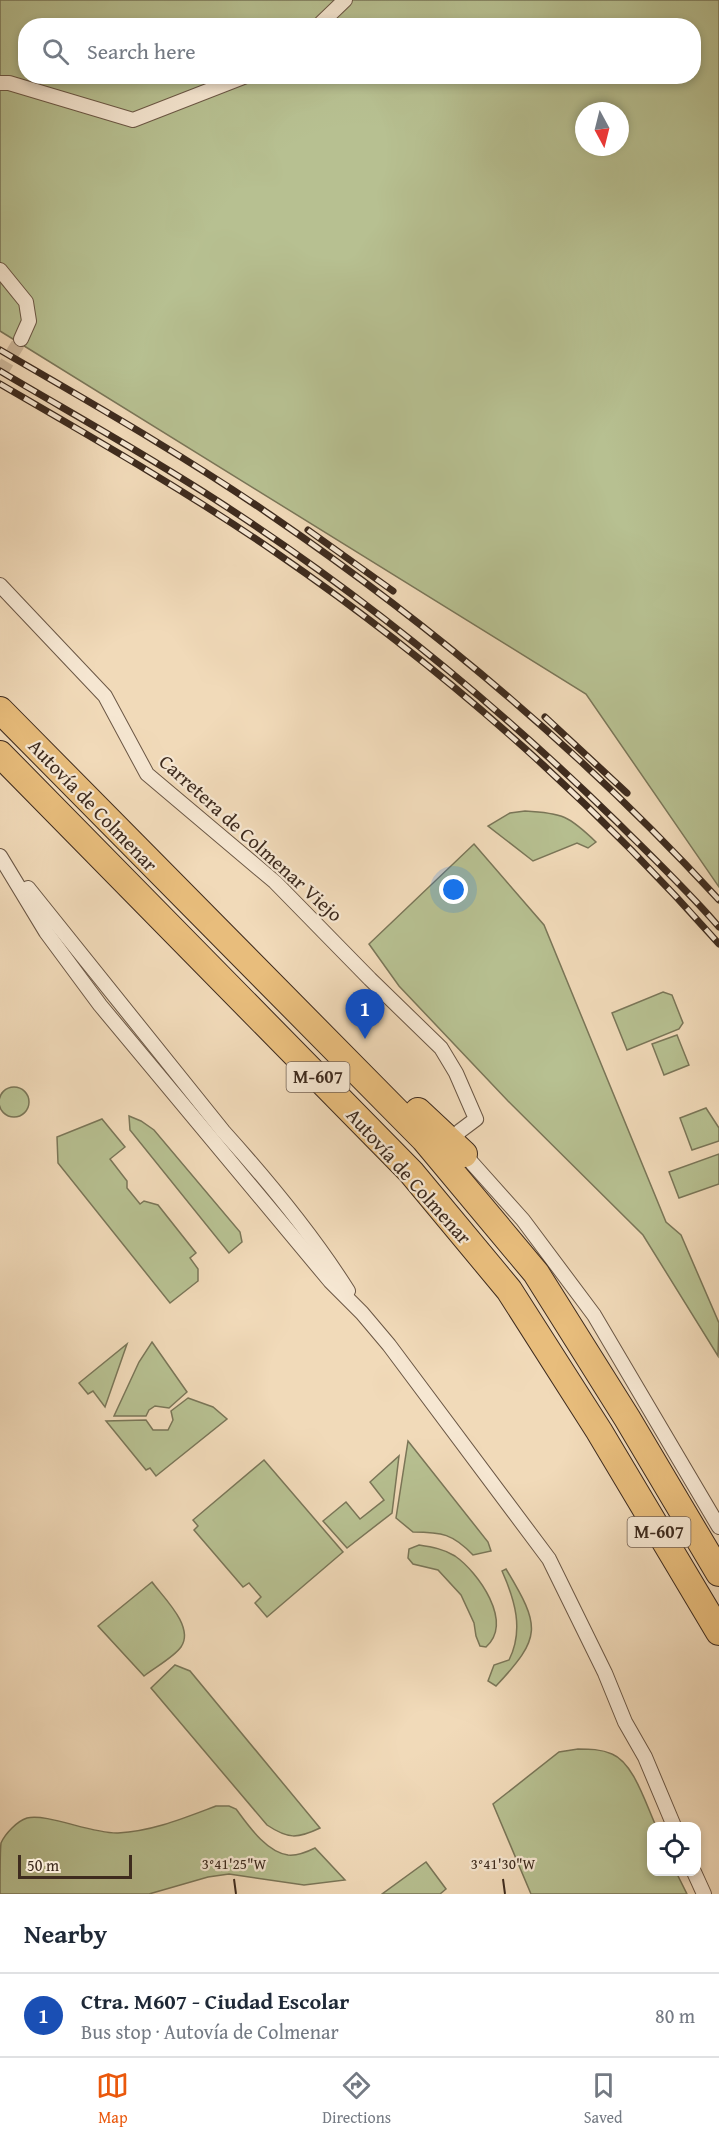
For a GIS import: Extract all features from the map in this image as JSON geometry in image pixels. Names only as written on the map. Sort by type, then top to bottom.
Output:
[{"type":"highway","name":"Autovía de Colmenar","points":[[0,710],[423,1139],[536,1273],[627,1418],[719,1573]]},
{"type":"highway","name":"Autovía de Colmenar","points":[[0,754],[411,1172],[509,1290],[599,1431],[719,1632]]},
{"type":"highway","points":[[202,916],[457,1148]]},
{"type":"street","points":[[326,18],[345,0]]},
{"type":"street","points":[[0,83],[9,83],[133,120],[225,84]]},
{"type":"street","points":[[0,270],[26,302],[29,321],[21,339]]},
{"type":"street","name":"Carretera de Colmenar Viejo","points":[[0,585],[105,696],[147,774],[275,882],[441,1048],[456,1073],[476,1119],[460,1131],[457,1148]]},
{"type":"street","points":[[0,855],[98,987]]},
{"type":"street","points":[[0,855],[223,1131],[254,1164],[333,1268],[362,1313]]},
{"type":"street","points":[[0,855],[46,932],[100,1005],[330,1281],[362,1313],[389,1345],[549,1559],[626,1722],[645,1757],[672,1822]]},
{"type":"street","points":[[120,1014],[198,1111],[223,1131]]},
{"type":"street","points":[[457,1148],[524,1220],[594,1315],[719,1527]]},
{"type":"street","points":[[696,1876],[704,1894]]},
{"type":"green space","points":[[0,0],[719,0],[719,887],[586,694],[0,331]]},
{"type":"green space","points":[[525,811],[548,813],[572,821],[596,842],[588,848],[577,843],[533,861],[488,826],[510,813]]},
{"type":"green space","points":[[474,844],[544,925],[666,1222],[681,1235],[719,1323],[718,1356],[643,1235],[508,1101],[399,986],[369,944]]},
{"type":"green space","points":[[663,992],[672,995],[683,1023],[679,1029],[627,1050],[612,1013]]},
{"type":"green space","points":[[677,1035],[689,1065],[664,1075],[652,1044]]},
{"type":"green space","points":[[14,1087],[25,1091],[29,1102],[25,1113],[14,1117],[3,1113],[-1,1102],[3,1091]]},
{"type":"green space","points":[[706,1108],[719,1128],[719,1141],[692,1150],[680,1118]]},
{"type":"green space","points":[[129,1116],[154,1130],[240,1232],[242,1242],[229,1253],[130,1130]]},
{"type":"green space","points":[[102,1119],[125,1147],[110,1159],[127,1181],[127,1188],[140,1204],[144,1201],[158,1205],[196,1253],[190,1258],[198,1269],[198,1281],[170,1303],[58,1163],[57,1137]]},
{"type":"green space","points":[[719,1154],[719,1184],[679,1198],[669,1172]]},
{"type":"green space","points":[[152,1342],[187,1392],[169,1408],[155,1406],[146,1416],[114,1416],[139,1362]]},
{"type":"green space","points":[[127,1344],[105,1407],[93,1391],[88,1394],[79,1383]]},
{"type":"green space","points":[[188,1398],[213,1407],[227,1419],[156,1476],[150,1468],[146,1470],[106,1421],[146,1420],[153,1430],[168,1430],[173,1420],[171,1411]]},
{"type":"green space","points":[[408,1441],[488,1542],[491,1551],[473,1555],[453,1538],[439,1534],[413,1532],[396,1518]]},
{"type":"green space","points":[[399,1456],[392,1513],[347,1548],[323,1521],[346,1502],[360,1519],[384,1500],[370,1482]]},
{"type":"green space","points":[[264,1460],[343,1552],[267,1617],[255,1603],[261,1597],[249,1583],[243,1587],[194,1530],[198,1526],[193,1520]]},
{"type":"green space","points":[[419,1545],[442,1550],[455,1556],[464,1563],[482,1585],[495,1611],[496,1624],[494,1637],[486,1647],[480,1646],[474,1623],[461,1595],[438,1570],[413,1564],[408,1558],[409,1549]]},
{"type":"green space","points":[[506,1569],[526,1605],[531,1631],[529,1643],[522,1655],[496,1686],[488,1681],[494,1665],[509,1660],[516,1638],[514,1604],[502,1571]]},
{"type":"green space","points":[[152,1582],[176,1613],[184,1631],[184,1639],[174,1655],[144,1676],[98,1626]]},
{"type":"green space","points":[[175,1665],[190,1671],[320,1828],[293,1836],[281,1833],[267,1825],[151,1688]]},
{"type":"green space","points":[[578,1749],[608,1752],[627,1766],[654,1822],[647,1822],[647,1876],[678,1876],[687,1894],[531,1894],[493,1804],[559,1752]]},
{"type":"green space","points":[[216,1806],[229,1806],[236,1809],[258,1837],[280,1853],[295,1855],[315,1848],[345,1880],[304,1885],[229,1874],[208,1877],[149,1894],[0,1894],[1,1843],[12,1828],[27,1818],[46,1818],[118,1833],[156,1827]]},
{"type":"green space","points":[[426,1862],[446,1889],[440,1894],[382,1894]]},
{"type":"tunnel","points":[[0,374],[21,339]]},
{"type":"railway","points":[[0,350],[236,492],[390,601],[505,694],[561,743],[668,846],[719,900]]},
{"type":"railway","points":[[0,371],[213,498],[372,609],[522,733],[669,873],[719,927]]},
{"type":"railway","points":[[0,384],[139,465],[241,529],[394,639],[509,734],[564,784],[669,889],[719,944]]},
{"type":"railway","points":[[308,530],[393,591]]},
{"type":"railway","points":[[545,717],[627,793]]},
{"type":"place","name":"Ctra. M607 - Ciudad Escolar","points":[[365,1039]]}]
